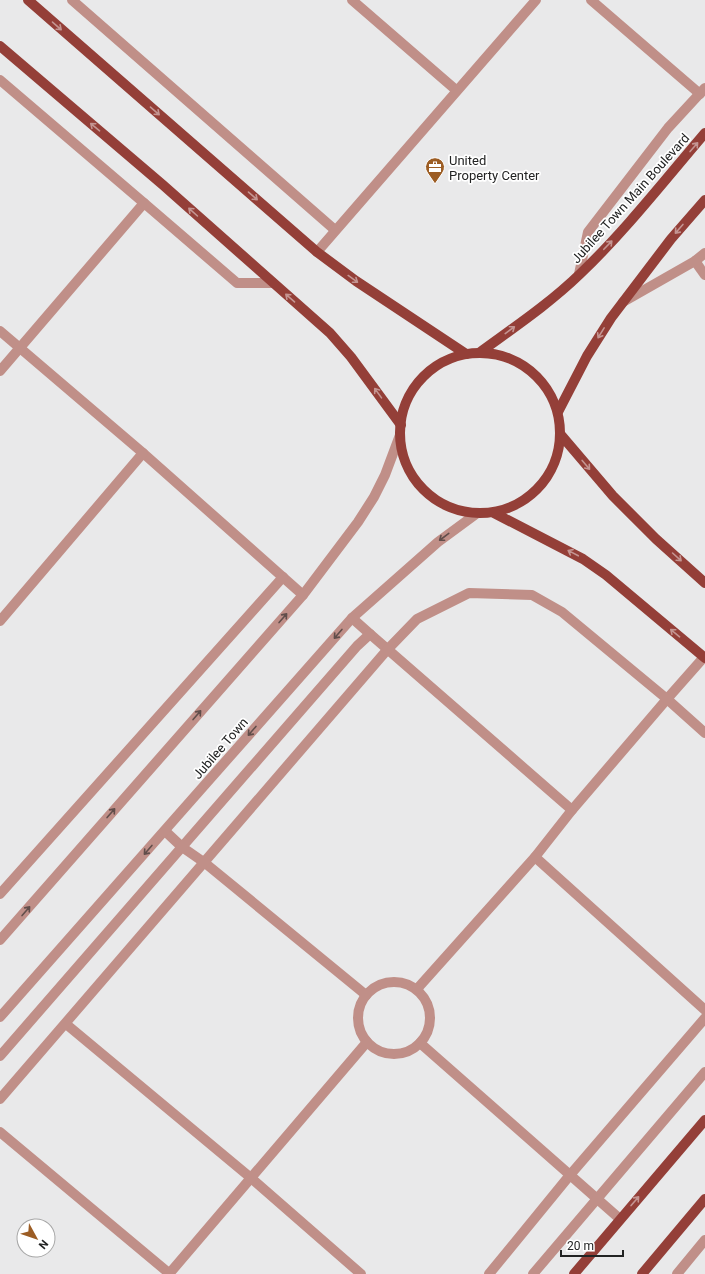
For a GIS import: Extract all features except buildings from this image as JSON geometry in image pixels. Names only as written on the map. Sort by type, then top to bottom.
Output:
[{"type":"main road","points":[[28,0],[317,252],[356,281],[466,354]]},
{"type":"main road","points":[[0,46],[163,185],[330,333],[352,357],[401,425]]},
{"type":"main road","name":"Jubilee Town Main Boulevard","points":[[479,353],[558,294],[579,274],[611,242],[705,133]]},
{"type":"main road","points":[[558,412],[587,356],[611,318],[671,239],[705,200]]},
{"type":"main road","points":[[479,353],[500,355],[520,363],[537,376],[550,392],[558,412],[561,435],[556,462],[541,486],[520,503],[494,512],[476,514],[452,509],[431,497],[415,480],[404,459],[400,435],[401,425],[405,405],[415,386],[429,372],[447,360],[466,354],[479,353]]},
{"type":"main road","points":[[561,435],[613,496],[656,539],[705,583]]},
{"type":"main road","points":[[494,512],[583,558],[606,575],[705,657]]},
{"type":"main road","points":[[574,1274],[705,1120]]},
{"type":"main road","points":[[642,1274],[705,1199]]},
{"type":"street","points":[[72,0],[335,230]]},
{"type":"street","points":[[352,0],[456,90]]},
{"type":"street","points":[[317,252],[456,90],[536,0]]},
{"type":"street","points":[[579,274],[588,232],[668,128],[702,91],[591,0]]},
{"type":"street","points":[[0,80],[237,283],[273,283]]},
{"type":"street","points":[[0,371],[144,203]]},
{"type":"street","points":[[623,302],[695,261],[705,253]]},
{"type":"street","points":[[695,261],[705,274]]},
{"type":"street","points":[[0,331],[143,453],[303,595]]},
{"type":"street","points":[[0,940],[303,595],[358,522],[374,497],[385,475],[400,435]]},
{"type":"street","points":[[0,621],[143,453]]},
{"type":"street","name":"Jubilee Town","points":[[0,1017],[352,618],[438,542],[476,514]]},
{"type":"street","points":[[0,894],[283,576]]},
{"type":"street","points":[[0,1099],[205,863],[387,650],[417,619],[469,593],[532,595],[562,612],[667,699],[705,734]]},
{"type":"street","points":[[352,618],[572,810]]},
{"type":"street","points":[[0,1056],[357,646],[370,634]]},
{"type":"street","points":[[417,989],[535,857],[572,810],[705,657]]},
{"type":"street","points":[[165,831],[182,847],[205,863],[366,995]]},
{"type":"street","points":[[535,857],[705,1010]]},
{"type":"street","points":[[400,982],[417,989],[428,1005],[430,1026],[420,1043],[403,1053],[384,1053],[367,1042],[359,1027],[358,1010],[366,995],[381,984],[400,982]]},
{"type":"street","points":[[489,1274],[570,1175],[705,1018]]},
{"type":"street","points":[[66,1024],[251,1178],[361,1274]]},
{"type":"street","points":[[0,1132],[170,1274],[367,1042]]},
{"type":"street","points":[[420,1043],[620,1219]]},
{"type":"street","points":[[534,1274],[705,1072]]},
{"type":"street","points":[[677,1274],[705,1240]]},
{"type":"place","name":"United Property Center","points":[[435,184]]}]
